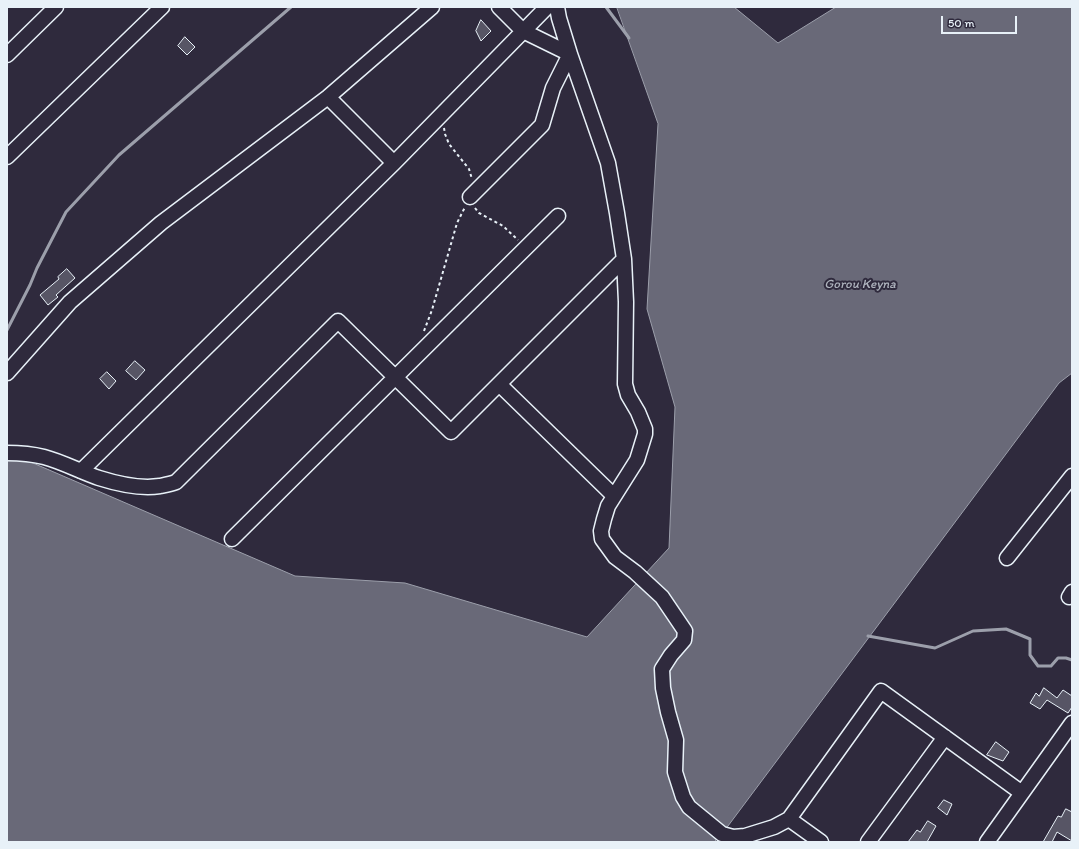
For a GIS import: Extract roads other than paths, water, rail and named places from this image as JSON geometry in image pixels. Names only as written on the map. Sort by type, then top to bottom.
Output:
[{"type":"street","points":[[7,55],[56,7]]},
{"type":"street","points":[[7,157],[162,7]]},
{"type":"street","points":[[7,373],[70,302],[161,223],[328,97],[432,7]]},
{"type":"street","points":[[499,7],[523,31],[570,54]]},
{"type":"street","points":[[81,471],[394,163],[547,7]]},
{"type":"street","points":[[556,7],[570,54],[608,163],[624,259],[626,302],[625,384],[628,396],[638,412],[646,434],[637,460],[608,506],[601,531],[602,539],[615,556],[662,597],[685,631],[684,640],[662,669],[663,688],[676,740],[675,772],[683,796],[690,807],[722,834],[733,837],[745,836],[774,827],[789,819],[881,691],[1022,793]]},
{"type":"street","points":[[470,197],[542,125],[553,88],[570,54]]},
{"type":"street","points":[[328,97],[394,163]]},
{"type":"street","points":[[232,539],[558,216]]},
{"type":"street","points":[[10,452],[42,456],[99,478],[128,484],[147,487],[161,486],[176,482],[338,321],[451,432],[624,259]]},
{"type":"street","points":[[499,384],[614,496]]},
{"type":"street","points":[[1007,558],[1072,476]]},
{"type":"street","points":[[987,842],[1072,723]]},
{"type":"street","points":[[868,842],[945,737]]},
{"type":"street","points":[[789,819],[821,842]]},
{"type":"water","name":"Gorou Keyna","points":[[617,7],[734,7],[778,43],[836,7],[1072,7],[1072,373],[1059,383],[722,834],[714,842],[7,842],[7,461],[19,457],[295,576],[405,583],[587,637],[669,548],[675,407],[647,309],[658,124]]},
{"type":"waterway","points":[[7,330],[66,212],[119,155],[291,7]]},
{"type":"waterway","points":[[606,7],[629,38]]},
{"type":"waterway","points":[[868,636],[935,648],[973,631],[1006,629],[1030,639],[1030,655],[1038,666],[1051,666],[1058,658],[1072,660]]}]
